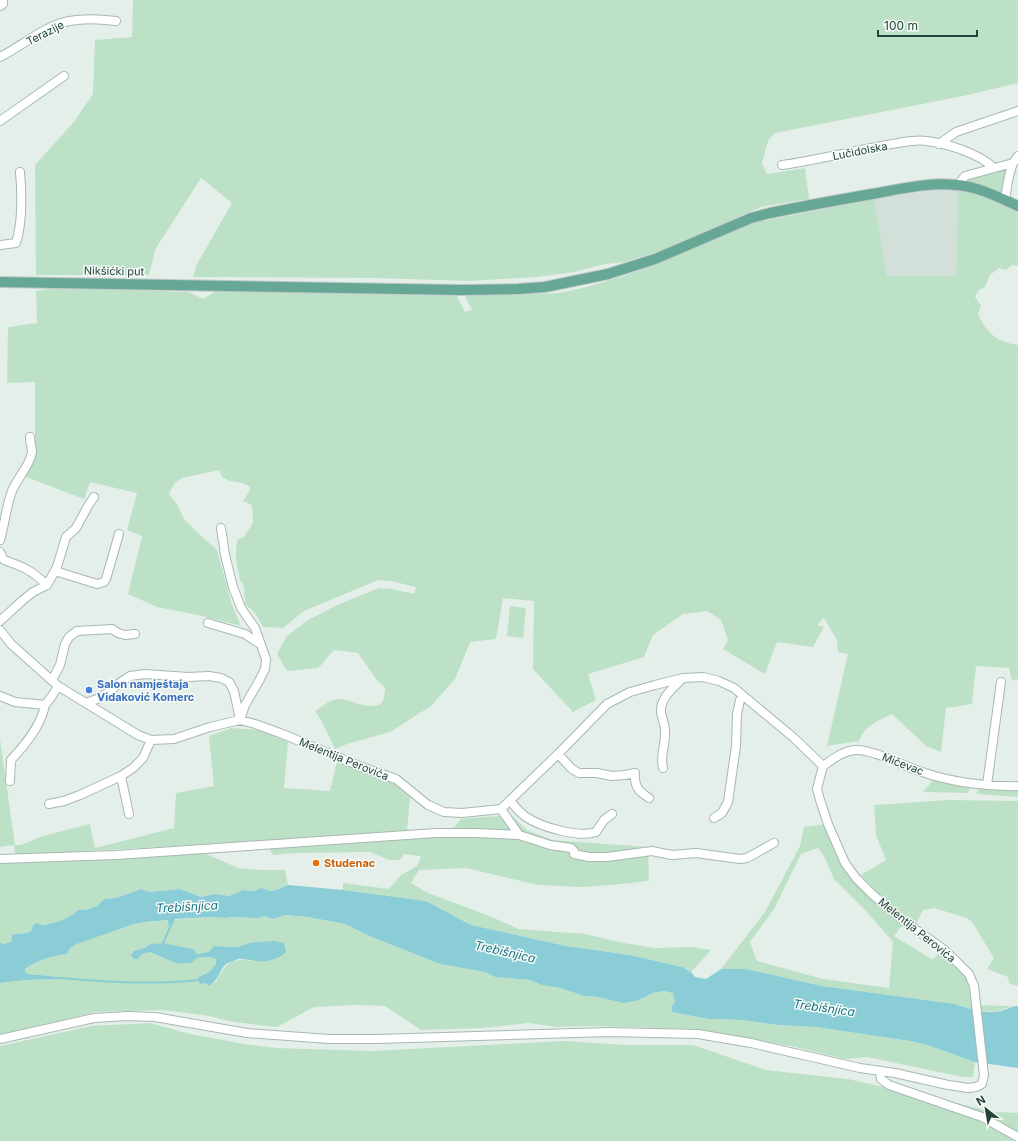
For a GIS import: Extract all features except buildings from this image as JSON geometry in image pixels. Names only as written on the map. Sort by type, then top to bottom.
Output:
[{"type":"main road","name":"Nikšićki put","points":[[0,282],[462,290],[545,287],[589,278],[641,264],[751,218],[770,213],[909,188],[938,185],[958,185],[974,188],[1018,206]]},
{"type":"street","points":[[0,0],[3,1],[3,4],[0,6]]},
{"type":"street","name":"Terazije","points":[[0,57],[50,28],[68,21],[91,18],[116,20]]},
{"type":"street","points":[[0,120],[64,76]]},
{"type":"street","points":[[939,144],[956,132],[1018,111]]},
{"type":"street","name":"Lučidolska","points":[[782,165],[806,162],[903,142],[926,140],[979,156],[994,168]]},
{"type":"street","points":[[958,185],[965,176],[1016,160]]},
{"type":"street","points":[[1005,200],[1009,171],[1016,160]]},
{"type":"street","points":[[0,245],[16,243],[19,234],[21,203],[20,172]]},
{"type":"street","points":[[0,540],[12,489],[32,453],[30,437]]},
{"type":"street","points":[[0,621],[33,592],[47,585],[55,571],[66,538],[76,528],[94,497]]},
{"type":"street","points":[[220,528],[233,587],[241,608],[255,628],[266,659],[259,681],[240,720]]},
{"type":"street","points":[[55,571],[97,584],[104,582],[119,534]]},
{"type":"street","points":[[0,552],[4,560],[20,565],[47,585]]},
{"type":"street","points":[[208,623],[245,634],[260,644]]},
{"type":"street","points":[[10,781],[11,760],[43,716],[45,705],[52,696],[65,644],[70,637],[77,630],[112,629],[125,635],[135,634]]},
{"type":"street","name":"Melentija Perovića","points":[[0,630],[16,650],[55,683],[138,736],[151,740],[174,739],[210,727],[240,720],[280,733],[362,767],[396,779],[428,805],[444,812],[501,810]]},
{"type":"street","points":[[86,703],[97,699],[130,676],[145,674],[182,677],[209,676],[221,678],[229,682],[234,691],[240,720]]},
{"type":"street","points":[[519,835],[501,810],[607,704],[630,692],[683,678],[703,677],[719,681],[734,688],[794,738],[823,766]]},
{"type":"street","points":[[663,768],[661,759],[666,732],[661,711],[662,703],[683,678]]},
{"type":"street","points":[[987,785],[1001,682]]},
{"type":"street","points":[[0,696],[15,702],[45,705]]},
{"type":"street","points":[[714,818],[722,813],[728,802],[736,746],[737,714],[740,700],[743,696]]},
{"type":"street","points":[[49,804],[64,802],[121,776],[133,768],[143,758],[151,740]]},
{"type":"street","name":"Mičevac","points":[[823,766],[847,751],[857,750],[870,752],[932,775],[987,785],[1018,786]]},
{"type":"street","points":[[558,754],[572,769],[579,773],[597,773],[612,776],[635,773],[634,783],[643,794],[649,798]]},
{"type":"street","name":"Melentija Perovića","points":[[823,766],[817,789],[820,800],[828,824],[846,863],[856,878],[873,895],[905,922],[942,948],[969,974],[974,986],[984,1076],[982,1084],[976,1087],[968,1088],[895,1073],[880,1072]]},
{"type":"street","points":[[121,776],[128,814]]},
{"type":"street","points":[[510,801],[527,818],[538,823],[588,835],[596,832],[604,820],[612,814]]},
{"type":"street","points":[[0,859],[116,855],[436,833],[519,835],[550,845],[571,848],[574,851],[574,854],[589,857],[607,857],[652,851],[672,855],[696,853],[740,859],[747,858],[774,843]]},
{"type":"street","points":[[0,1039],[94,1018],[128,1016],[155,1017],[247,1033],[329,1039],[609,1032],[667,1032],[698,1034],[751,1043],[837,1064],[880,1072],[881,1079],[889,1085],[982,1117],[1018,1137]]},
{"type":"shaded area","points":[[933,190],[958,191],[956,276],[887,276],[874,199]]},
{"type":"green space","points":[[133,0],[1018,0],[1018,83],[963,96],[775,133],[768,141],[762,163],[767,174],[805,168],[809,199],[761,207],[657,252],[624,262],[605,264],[574,272],[537,277],[470,281],[374,278],[193,277],[197,264],[232,203],[201,178],[156,248],[149,275],[36,275],[35,165],[73,123],[93,94],[95,40],[132,37]]},
{"type":"green space","points":[[1007,169],[1003,193],[1000,194],[968,184],[967,181],[969,178]]},
{"type":"green space","points":[[958,191],[979,195],[1006,206],[1018,213],[1018,266],[1012,265],[1006,270],[999,268],[990,275],[985,287],[979,290],[975,297],[981,305],[978,314],[993,336],[1004,342],[1018,345],[1018,679],[1012,681],[1009,668],[976,666],[972,704],[946,708],[941,752],[926,746],[892,714],[868,727],[859,741],[827,746],[848,654],[838,652],[837,640],[824,618],[817,625],[824,627],[813,647],[777,642],[765,674],[723,649],[728,640],[721,620],[707,611],[683,614],[653,635],[644,657],[588,674],[596,700],[573,712],[533,669],[534,601],[503,598],[496,639],[470,642],[455,679],[431,706],[390,732],[347,744],[335,749],[315,711],[328,702],[337,699],[368,706],[379,705],[383,701],[385,688],[376,679],[358,653],[334,650],[317,668],[287,671],[277,654],[287,636],[308,620],[337,605],[379,588],[392,589],[414,594],[416,587],[391,581],[378,580],[304,611],[283,628],[263,627],[255,613],[245,604],[244,586],[240,580],[236,561],[237,540],[244,537],[253,523],[252,505],[243,501],[250,490],[250,487],[243,483],[229,481],[221,476],[220,470],[182,478],[174,484],[169,494],[177,504],[184,519],[217,550],[232,605],[241,626],[198,615],[157,607],[128,594],[142,536],[127,530],[137,493],[90,482],[84,499],[21,475],[32,453],[31,443],[35,443],[35,382],[7,383],[8,327],[37,323],[36,291],[59,288],[189,292],[203,299],[216,291],[457,296],[465,312],[472,310],[465,296],[559,293],[587,287],[630,274],[712,241],[736,229],[758,222],[874,199],[887,276],[956,276]]},
{"type":"green space","points":[[510,606],[526,608],[523,638],[507,636]]},
{"type":"green space","points":[[231,728],[258,730],[288,742],[284,788],[330,791],[337,761],[394,784],[410,797],[407,832],[452,830],[461,819],[511,815],[527,830],[552,840],[648,847],[649,881],[582,887],[538,885],[466,868],[419,870],[411,883],[428,893],[487,915],[519,929],[586,934],[618,942],[654,948],[692,947],[711,950],[691,972],[682,967],[630,955],[566,946],[471,925],[426,901],[343,890],[343,883],[389,889],[401,875],[417,866],[421,856],[404,854],[400,860],[389,860],[370,852],[297,853],[273,855],[265,841],[15,855],[14,845],[0,847],[0,739],[15,845],[21,845],[43,836],[90,824],[95,848],[174,828],[176,793],[214,786],[209,736]]},
{"type":"green space","points":[[934,779],[970,788],[968,793],[923,792]]},
{"type":"green space","points":[[979,788],[1018,791],[1018,797],[976,794]]},
{"type":"green space","points":[[948,800],[1018,801],[1018,986],[1009,983],[1008,977],[987,969],[994,958],[972,922],[967,918],[934,908],[923,910],[916,924],[877,892],[861,875],[886,860],[876,835],[874,805]]},
{"type":"green space","points":[[828,824],[845,863],[905,922],[894,936],[933,960],[942,948],[969,974],[972,1005],[1012,1006],[996,1012],[971,1009],[955,1004],[822,986],[746,969],[721,969],[765,912],[800,846],[804,827]],"holes":[[[818,848],[825,858],[834,879],[867,912],[893,942],[889,988],[823,979],[757,961],[750,942],[774,909],[801,854]]]},
{"type":"green space","points":[[195,849],[238,868],[285,870],[288,885],[270,891],[261,889],[255,891],[243,890],[229,896],[214,894],[201,897],[180,889],[150,892],[141,889],[116,898],[104,899],[97,906],[89,909],[78,910],[69,917],[57,922],[33,925],[31,931],[12,935],[11,942],[3,944],[0,943],[0,859]]},
{"type":"green space","points":[[286,915],[307,917],[344,924],[369,936],[440,964],[485,972],[495,977],[530,980],[542,985],[560,988],[584,996],[639,1000],[653,993],[664,991],[673,992],[675,1002],[672,1006],[672,1012],[722,1020],[741,1020],[778,1025],[816,1027],[910,1041],[927,1045],[975,1062],[973,1077],[963,1077],[867,1057],[845,1059],[791,1046],[698,1029],[593,1026],[557,1027],[528,1023],[483,1028],[421,1030],[385,1006],[354,1005],[314,1007],[277,1027],[233,1022],[209,1016],[163,1010],[95,1012],[0,1035],[0,983],[25,980],[60,979],[61,977],[28,974],[25,972],[25,969],[45,959],[67,954],[70,948],[77,944],[134,924],[145,922],[212,917],[259,918],[264,916],[273,919]],"holes":[[[163,943],[193,949],[197,954],[209,952],[219,946],[237,947],[250,943],[253,961],[238,960],[229,963],[215,983],[205,982],[199,977],[210,972],[216,964],[216,959],[210,957],[199,957],[191,963],[178,964],[150,952],[142,954],[134,951]]]},
{"type":"green space","points":[[150,1023],[190,1034],[275,1048],[373,1051],[564,1041],[625,1045],[693,1045],[766,1070],[848,1079],[995,1112],[1018,1113],[1018,1141],[0,1141],[0,1046],[91,1026]]},
{"type":"water","name":"Trebišnjica","points":[[288,885],[343,890],[426,901],[471,925],[566,946],[630,955],[682,967],[691,972],[695,977],[706,979],[721,969],[746,969],[822,986],[955,1004],[986,1012],[1002,1011],[1018,1006],[1018,1068],[975,1062],[927,1045],[910,1041],[816,1027],[778,1025],[741,1020],[710,1019],[672,1012],[672,1006],[675,1002],[673,993],[664,991],[653,993],[639,1000],[624,1003],[598,997],[584,996],[560,988],[542,985],[530,980],[495,977],[485,972],[440,964],[369,936],[345,924],[286,915],[273,919],[264,916],[259,918],[212,917],[175,919],[173,925],[168,925],[168,920],[134,924],[77,944],[70,948],[67,954],[45,959],[25,969],[25,972],[28,974],[61,977],[61,979],[25,980],[0,983],[0,943],[3,944],[11,942],[12,935],[31,931],[33,925],[37,923],[42,925],[61,920],[78,910],[89,909],[97,906],[104,899],[116,898],[141,889],[150,892],[180,889],[201,897],[214,894],[229,896],[243,890],[255,891],[261,888],[270,891]]},
{"type":"water","points":[[274,941],[284,943],[286,952],[270,960],[260,961],[240,959],[226,964],[213,983],[209,986],[205,983],[200,984],[198,980],[199,977],[209,972],[216,964],[216,959],[210,957],[199,957],[191,963],[178,964],[150,952],[142,954],[138,959],[134,959],[131,955],[134,951],[151,944],[163,943],[193,949],[197,954],[209,952],[214,946],[237,947],[250,943]]},
{"type":"waterway","points":[[163,943],[171,925]]},
{"type":"waterway","points":[[61,978],[130,982],[181,982],[198,980]]},
{"type":"place","name":"Salon namještaja Vidaković Komerc","points":[[89,690]]},
{"type":"place","name":"Studenac","points":[[316,863]]}]
